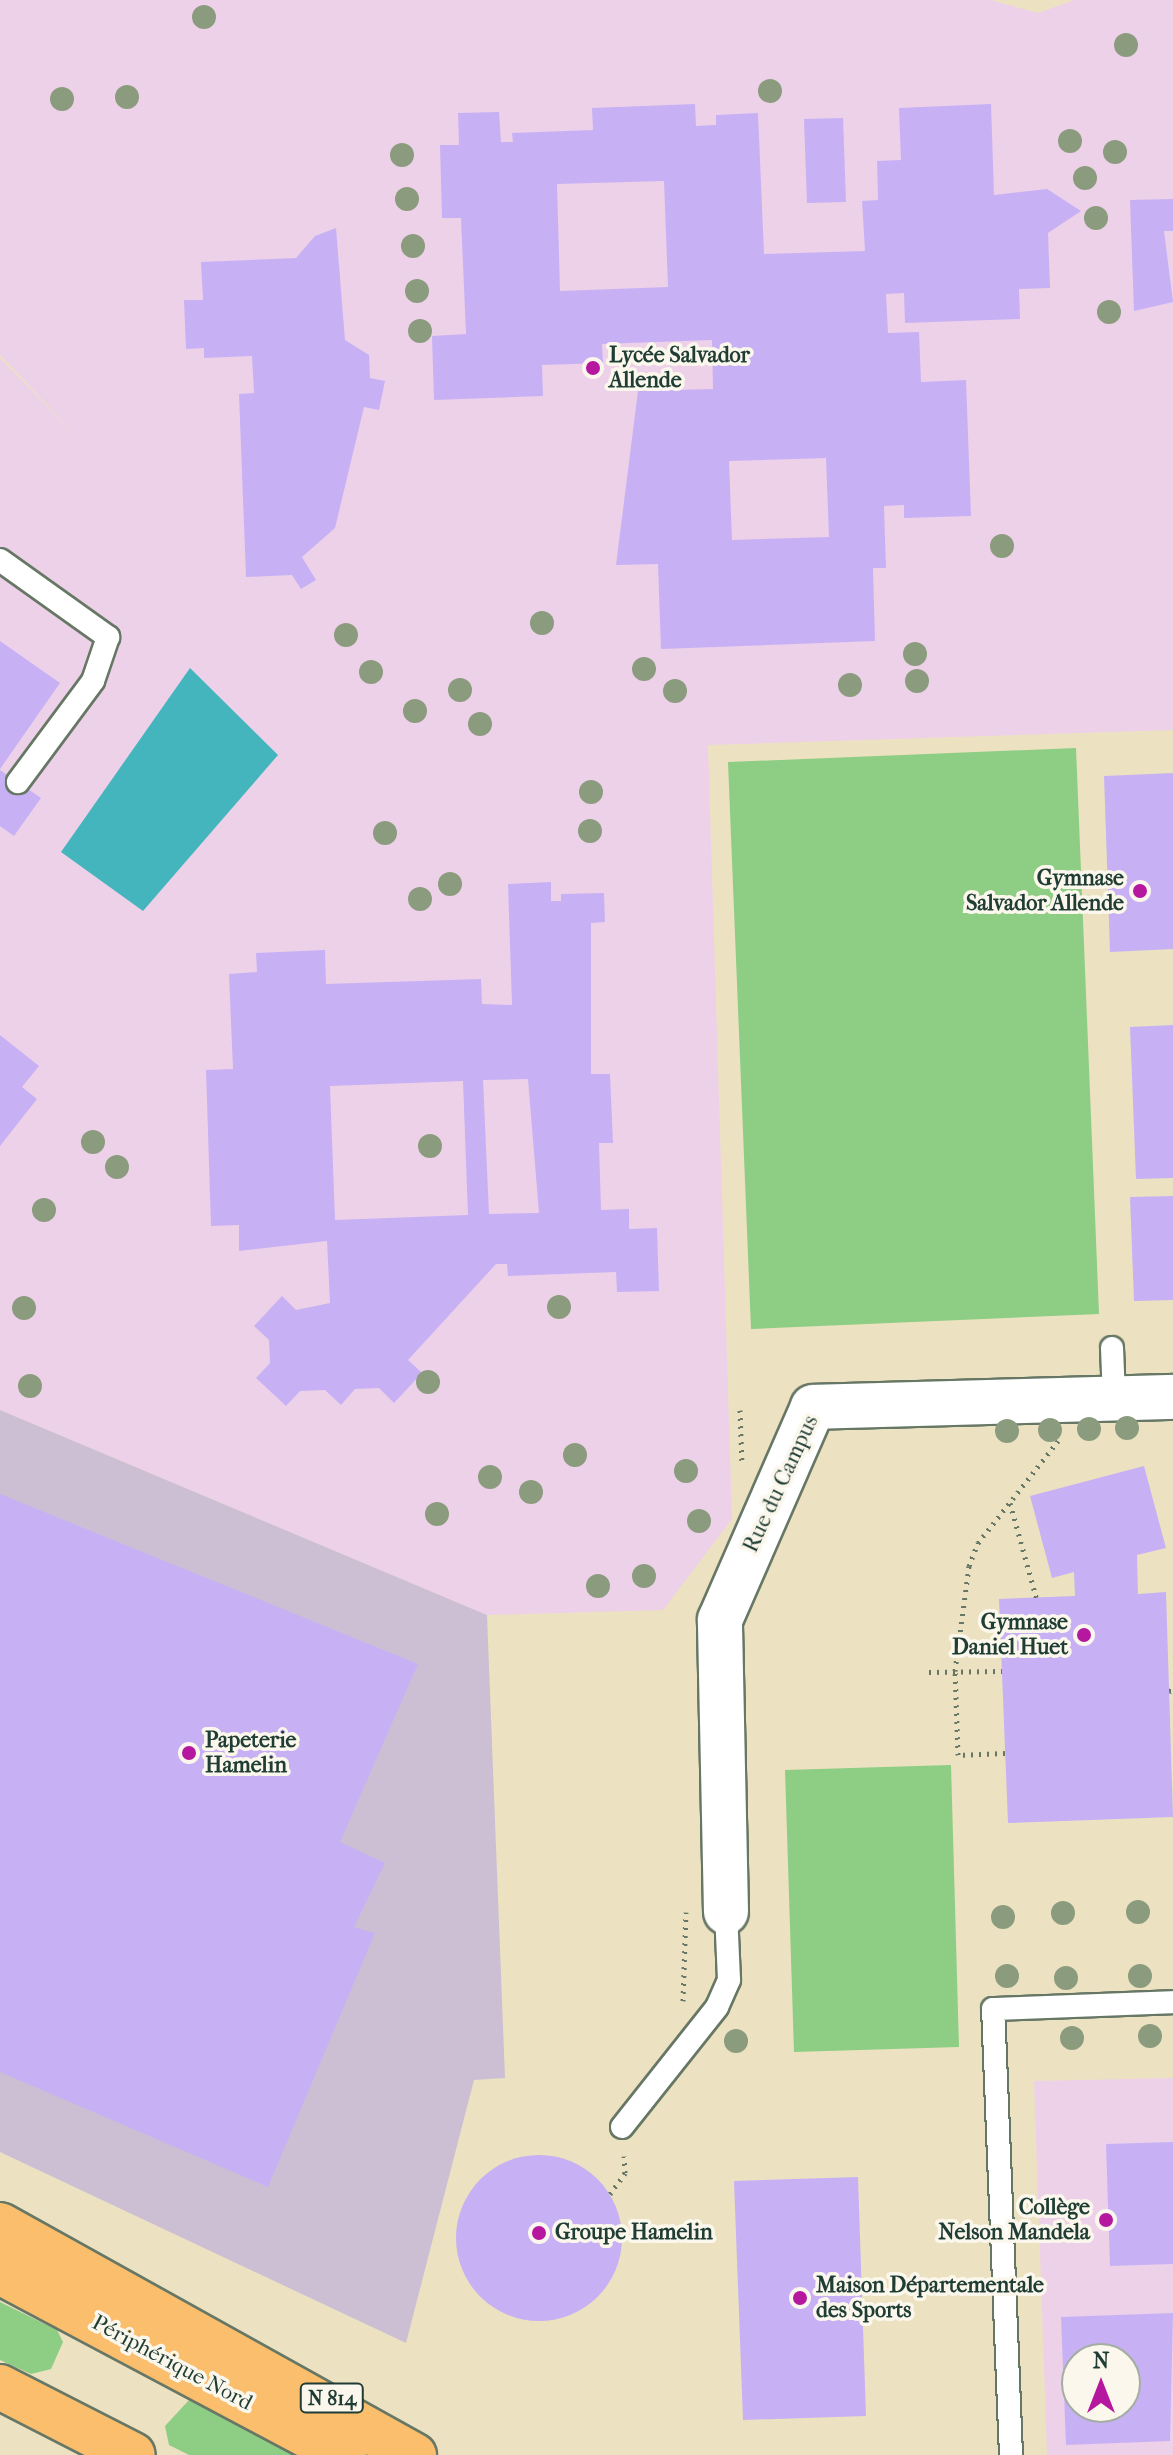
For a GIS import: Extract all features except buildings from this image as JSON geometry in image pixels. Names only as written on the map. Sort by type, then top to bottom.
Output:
[{"type":"highway","name":"N 814","points":[[0,2225],[217,2341],[448,2455]]},
{"type":"highway","name":"Périphérique Nord","points":[[0,2272],[344,2455]]},
{"type":"highway","name":"N 814","points":[[217,2341],[414,2455]]},
{"type":"highway","points":[[0,2387],[133,2455]]},
{"type":"street","name":"Rue du Campus","points":[[726,1912],[720,1620],[813,1407],[1173,1397]]},
{"type":"lane","points":[[0,560],[108,637],[93,681],[18,782]]},
{"type":"lane","points":[[1104,1398],[1112,1348]]},
{"type":"lane","points":[[622,2127],[717,2007],[729,1980],[726,1912]]},
{"type":"lane","points":[[1011,2455],[993,2009],[1173,2002]]},
{"type":"path","points":[[1005,1753],[958,1755],[955,1671],[969,1566],[1009,1502],[1104,1398]]},
{"type":"path","points":[[1009,1502],[1036,1597]]},
{"type":"path","points":[[929,1672],[1002,1671]]},
{"type":"shaded area","points":[[0,0],[991,0],[1038,13],[1074,0],[1173,0],[1173,730],[708,745],[732,1519],[663,1610],[487,1615],[0,1410],[0,358],[84,444],[0,355]]},
{"type":"shaded area","points":[[0,1410],[487,1615],[505,2078],[474,2080],[406,2343],[0,2152]]},
{"type":"shaded area","name":"Collège Nelson Mandela","points":[[1173,2078],[1173,2455],[1047,2455],[1034,2081]]},
{"type":"green space","points":[[1076,748],[1099,1314],[751,1329],[728,762]]},
{"type":"green space","points":[[951,1765],[959,2047],[794,2052],[785,1770]]},
{"type":"green space","points":[[0,2302],[57,2330],[63,2342],[51,2369],[31,2374],[0,2360]]},
{"type":"green space","points":[[190,2399],[296,2455],[189,2455],[169,2445],[165,2426]]},
{"type":"water","points":[[190,668],[278,755],[143,911],[61,852]]},
{"type":"place","name":"Lycée Salvador Allende","points":[[593,368]]},
{"type":"place","name":"Gymnase Salvador Allende","points":[[1140,891]]},
{"type":"place","name":"Gymnase Daniel Huet","points":[[1084,1635]]},
{"type":"place","name":"Papeterie Hamelin","points":[[189,1753]]},
{"type":"place","name":"Collège Nelson Mandela","points":[[1106,2220]]},
{"type":"place","name":"Groupe Hamelin","points":[[539,2233]]},
{"type":"place","name":"Maison Départementale des Sports","points":[[800,2298]]}]
